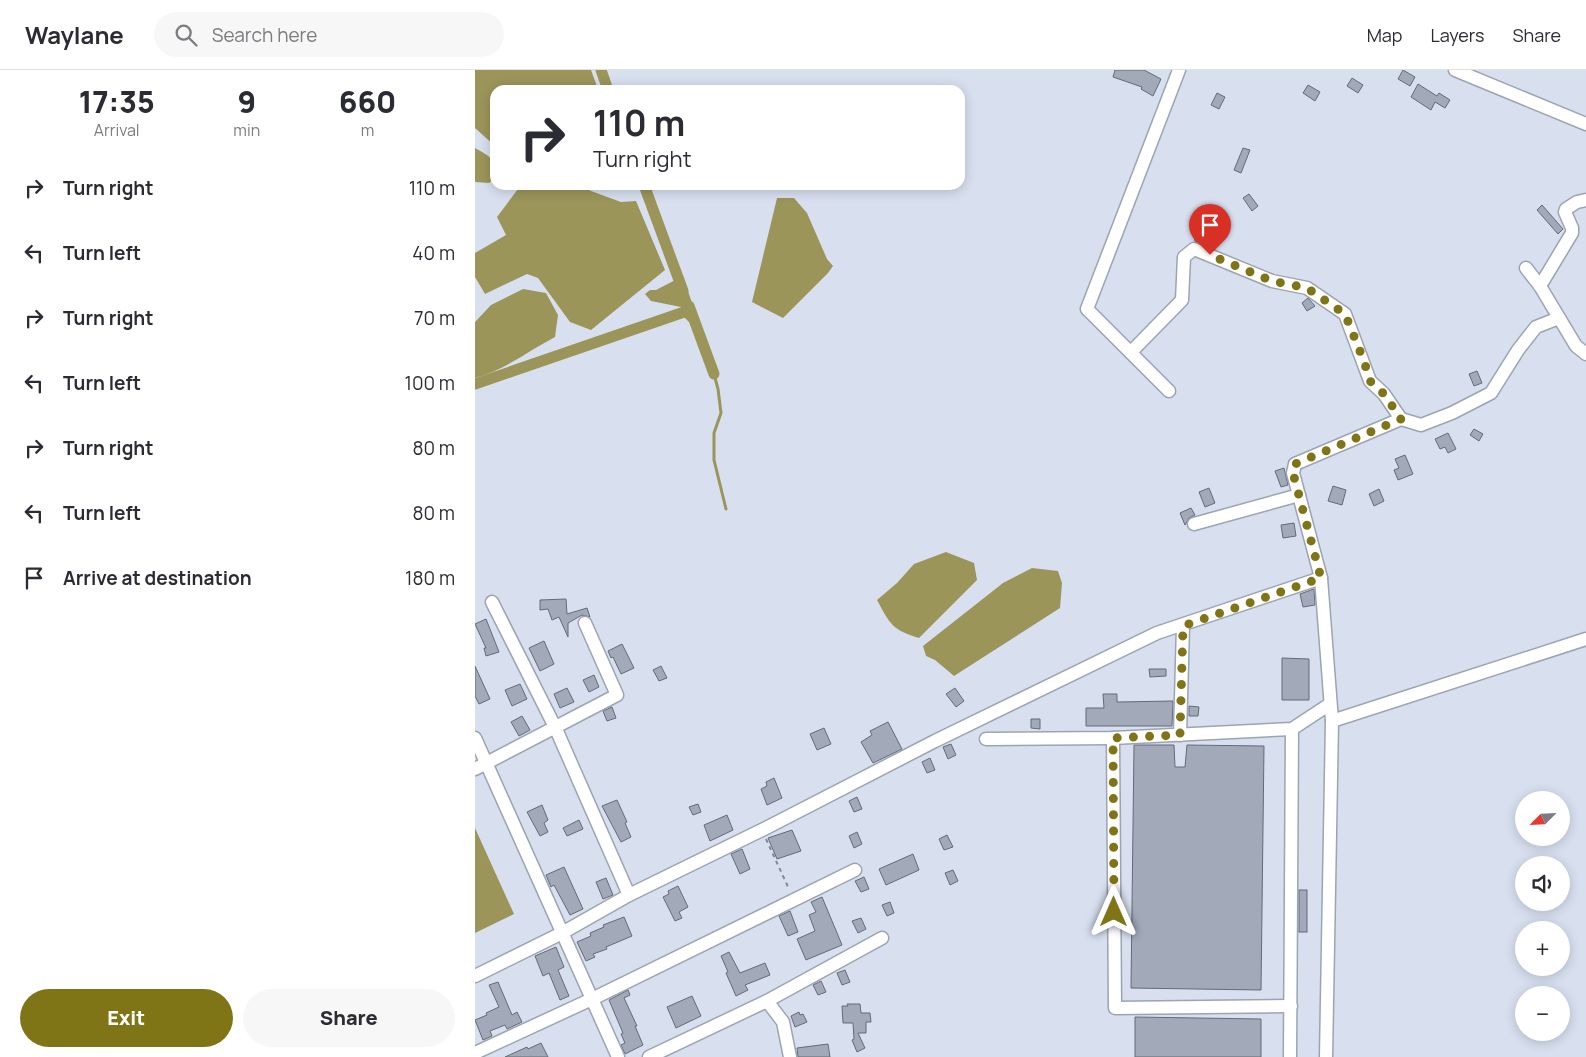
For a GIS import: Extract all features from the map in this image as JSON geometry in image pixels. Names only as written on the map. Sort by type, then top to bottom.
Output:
[{"type":"street","points":[[1169,391],[1087,309],[1179,70]]},
{"type":"street","points":[[1455,70],[1586,124]]},
{"type":"street","points":[[1539,286],[1571,233],[1572,228],[1565,212],[1566,209],[1577,202],[1586,200]]},
{"type":"street","points":[[1131,352],[1181,300],[1184,257],[1194,249],[1272,281],[1307,288],[1345,314],[1370,381],[1384,394],[1401,419],[1421,426],[1491,393],[1518,350],[1536,327],[1559,318]]},
{"type":"street","points":[[1526,268],[1576,346],[1586,354]]},
{"type":"street","points":[[1326,1057],[1332,721],[1321,578],[1293,473],[1295,464],[1401,419]]},
{"type":"street","points":[[1194,524],[1299,495]]},
{"type":"street","points":[[475,976],[562,933],[629,895],[762,830],[935,741],[1157,633],[1183,626],[1321,578]]},
{"type":"street","points":[[493,602],[556,729],[629,895]]},
{"type":"street","points":[[481,767],[556,729],[617,695],[585,623]]},
{"type":"street","points":[[1180,735],[1183,626]]},
{"type":"street","points":[[1332,721],[1586,639]]},
{"type":"street","points":[[986,739],[1113,738],[1292,728],[1330,704]]},
{"type":"street","points":[[1290,1057],[1292,728]]},
{"type":"street","points":[[475,738],[481,767],[562,933],[618,1057]]},
{"type":"street","points":[[1113,738],[1115,1008],[1291,1006]]},
{"type":"street","points":[[475,1053],[592,999],[855,870]]},
{"type":"street","points":[[649,1057],[767,1001],[882,938]]},
{"type":"street","points":[[767,1001],[783,1022],[790,1057]]},
{"type":"path","points":[[762,830],[795,900]]},
{"type":"shaded area","points":[[475,70],[591,70],[597,85],[490,85],[490,142],[475,128]]},
{"type":"shaded area","points":[[475,148],[490,158],[490,182],[475,182]]},
{"type":"shaded area","points":[[517,190],[589,190],[621,202],[636,201],[665,270],[591,330],[570,322],[538,278],[527,274],[485,294],[475,277],[475,253],[506,235],[497,217]]},
{"type":"shaded area","points":[[777,198],[794,198],[807,213],[827,259],[833,266],[783,318],[752,302]]},
{"type":"shaded area","points":[[683,276],[697,318],[689,322],[682,315],[681,307],[651,301],[645,294]]},
{"type":"shaded area","points":[[523,289],[546,293],[558,315],[555,337],[506,365],[475,378],[475,322],[491,305]]},
{"type":"shaded area","points":[[946,552],[974,563],[977,580],[919,638],[897,629],[877,600],[897,583],[914,564]]},
{"type":"shaded area","points":[[1032,568],[1058,571],[1062,583],[1060,608],[954,676],[935,660],[926,656],[923,646],[1003,583]]},
{"type":"shaded area","points":[[475,828],[514,914],[475,933]]},
{"type":"building","points":[[1115,70],[1144,70],[1161,79],[1153,96],[1141,89],[1142,87],[1113,77]]},
{"type":"building","points":[[1403,70],[1415,77],[1410,86],[1398,79]]},
{"type":"building","points":[[1352,78],[1363,85],[1358,93],[1347,86]]},
{"type":"building","points":[[1418,84],[1437,96],[1439,93],[1450,100],[1445,108],[1435,102],[1431,110],[1411,97]]},
{"type":"building","points":[[1308,85],[1320,92],[1315,101],[1303,93]]},
{"type":"building","points":[[1217,93],[1225,97],[1219,109],[1211,105]]},
{"type":"building","points":[[1243,148],[1250,150],[1241,173],[1234,170]]},
{"type":"building","points":[[1249,194],[1258,206],[1252,211],[1243,198]]},
{"type":"building","points":[[1542,205],[1563,229],[1558,234],[1537,210]]},
{"type":"building","points":[[1195,227],[1200,230],[1206,245],[1195,241],[1193,233]]},
{"type":"building","points":[[1308,298],[1315,306],[1307,311],[1302,303]]},
{"type":"building","points":[[1477,371],[1482,383],[1474,386],[1469,374]]},
{"type":"building","points":[[1474,429],[1483,434],[1479,441],[1470,435]]},
{"type":"building","points":[[1448,433],[1456,449],[1448,453],[1445,447],[1440,449],[1435,439]]},
{"type":"building","points":[[1405,455],[1413,474],[1398,480],[1394,470],[1399,468],[1395,459]]},
{"type":"building","points":[[1284,468],[1288,485],[1281,487],[1275,471]]},
{"type":"building","points":[[1333,486],[1346,490],[1342,505],[1328,501]]},
{"type":"building","points":[[1209,488],[1215,503],[1205,507],[1199,492]]},
{"type":"building","points":[[1379,489],[1384,501],[1374,506],[1369,494]]},
{"type":"building","points":[[1191,508],[1195,515],[1189,518],[1185,525],[1180,513]]},
{"type":"building","points":[[1294,523],[1296,536],[1283,538],[1281,525]]},
{"type":"building","points":[[1314,589],[1315,605],[1303,607],[1300,594]]},
{"type":"building","points":[[566,599],[567,614],[587,608],[590,617],[582,615],[568,623],[568,637],[559,617],[552,620],[548,609],[540,610],[540,600]]},
{"type":"building","points":[[486,619],[499,652],[486,656],[484,648],[486,648],[475,624]]},
{"type":"building","points":[[544,641],[554,664],[540,671],[529,648]]},
{"type":"building","points":[[622,644],[634,668],[621,674],[608,651]]},
{"type":"building","points":[[1282,658],[1309,659],[1309,700],[1282,700]]},
{"type":"building","points":[[475,666],[490,699],[479,704],[475,696]]},
{"type":"building","points":[[661,666],[667,678],[659,681],[653,670]]},
{"type":"building","points":[[1149,669],[1166,669],[1166,676],[1150,677]]},
{"type":"building","points":[[594,675],[599,687],[589,692],[583,680]]},
{"type":"building","points":[[520,684],[527,699],[512,706],[505,690]]},
{"type":"building","points":[[567,688],[574,702],[560,708],[554,694]]},
{"type":"building","points":[[955,688],[964,701],[956,707],[946,694]]},
{"type":"building","points":[[1103,694],[1117,694],[1117,702],[1173,701],[1172,726],[1086,726],[1086,708],[1104,708]]},
{"type":"building","points":[[1189,706],[1199,707],[1198,716],[1189,716]]},
{"type":"building","points":[[612,707],[616,718],[607,721],[603,711]]},
{"type":"building","points":[[522,716],[530,730],[519,736],[511,722]]},
{"type":"building","points":[[1031,719],[1040,719],[1040,729],[1031,728]]},
{"type":"building","points":[[888,722],[902,749],[873,763],[861,742],[872,735],[870,731]]},
{"type":"building","points":[[824,728],[831,744],[817,750],[810,734]]},
{"type":"building","points":[[951,744],[956,755],[948,759],[943,747]]},
{"type":"building","points":[[1134,745],[1174,745],[1175,767],[1185,767],[1187,745],[1264,746],[1261,990],[1131,988]]},
{"type":"building","points":[[930,758],[935,770],[927,773],[922,762]]},
{"type":"building","points":[[774,778],[782,798],[767,805],[761,789],[767,786],[766,782]]},
{"type":"building","points":[[857,797],[862,809],[854,812],[849,801]]},
{"type":"building","points":[[617,800],[627,822],[625,823],[631,837],[621,842],[602,806]]},
{"type":"building","points":[[698,804],[701,812],[693,815],[689,807]]},
{"type":"building","points":[[542,805],[548,820],[544,823],[548,832],[540,836],[527,812]]},
{"type":"building","points":[[727,815],[733,830],[710,841],[704,825]]},
{"type":"building","points":[[579,820],[583,829],[567,836],[563,828]]},
{"type":"building","points":[[792,830],[801,851],[777,859],[768,838]]},
{"type":"building","points":[[857,832],[862,844],[854,848],[849,836]]},
{"type":"building","points":[[947,835],[953,847],[944,850],[939,839]]},
{"type":"building","points":[[742,849],[750,869],[740,874],[731,854]]},
{"type":"building","points":[[913,854],[919,870],[886,885],[879,869]]},
{"type":"building","points":[[564,867],[583,909],[570,915],[554,885],[551,887],[546,875]]},
{"type":"building","points":[[953,870],[958,881],[950,885],[945,873]]},
{"type":"building","points":[[864,877],[869,889],[861,892],[855,881]]},
{"type":"building","points":[[606,878],[613,895],[603,899],[596,882]]},
{"type":"building","points":[[678,886],[688,907],[679,912],[682,918],[675,921],[663,897],[669,894],[668,891]]},
{"type":"building","points":[[1299,890],[1307,890],[1307,932],[1299,932]]},
{"type":"building","points":[[822,897],[842,945],[806,960],[797,939],[815,931],[809,915],[816,912],[811,902]]},
{"type":"building","points":[[890,902],[894,913],[887,916],[882,905]]},
{"type":"building","points":[[790,911],[798,932],[788,936],[779,916]]},
{"type":"building","points":[[624,917],[632,936],[593,954],[595,957],[586,961],[577,942],[591,936],[590,933],[604,927],[603,925]]},
{"type":"building","points":[[861,918],[866,929],[858,933],[852,921]]},
{"type":"building","points":[[556,947],[564,967],[558,970],[569,996],[560,1000],[549,973],[543,976],[535,956]]},
{"type":"building","points":[[729,952],[740,973],[765,963],[770,975],[745,985],[748,990],[736,996],[721,956]]},
{"type":"building","points":[[845,970],[850,982],[842,985],[837,973]]},
{"type":"building","points":[[821,981],[826,992],[818,995],[813,985]]},
{"type":"building","points":[[498,982],[512,1015],[517,1012],[522,1022],[507,1029],[505,1025],[490,1031],[492,1036],[483,1040],[475,1020],[499,1007],[489,985]]},
{"type":"building","points":[[628,990],[630,995],[624,998],[637,1026],[635,1026],[643,1045],[625,1054],[621,1045],[625,1043],[621,1034],[623,1033],[609,1000]]},
{"type":"building","points":[[692,996],[701,1016],[676,1028],[667,1007]]},
{"type":"building","points":[[847,1004],[860,1004],[861,1013],[870,1013],[871,1022],[866,1022],[866,1033],[858,1033],[865,1048],[857,1052],[852,1040],[854,1039],[853,1023],[843,1023],[842,1006],[848,1006]]},
{"type":"building","points":[[799,1012],[800,1015],[803,1014],[807,1022],[795,1027],[791,1016]]},
{"type":"building","points":[[1135,1017],[1261,1019],[1261,1057],[1135,1057]]},
{"type":"building","points":[[541,1043],[548,1057],[505,1057],[527,1047],[528,1049]]},
{"type":"building","points":[[828,1044],[830,1057],[798,1057],[797,1048]]},
{"type":"waterway","points":[[601,70],[606,85]]},
{"type":"waterway","points":[[646,190],[683,291]]},
{"type":"waterway","points":[[689,306],[714,374]]},
{"type":"waterway","points":[[475,384],[690,310]]},
{"type":"waterway","points":[[714,374],[721,413],[714,433],[714,460],[726,509]]},
{"type":"route","points":[[1114,912],[1113,738],[1180,735],[1183,626],[1321,578],[1293,473],[1295,464],[1401,419],[1384,394],[1370,381],[1345,314],[1307,288],[1272,281],[1210,255]]}]
